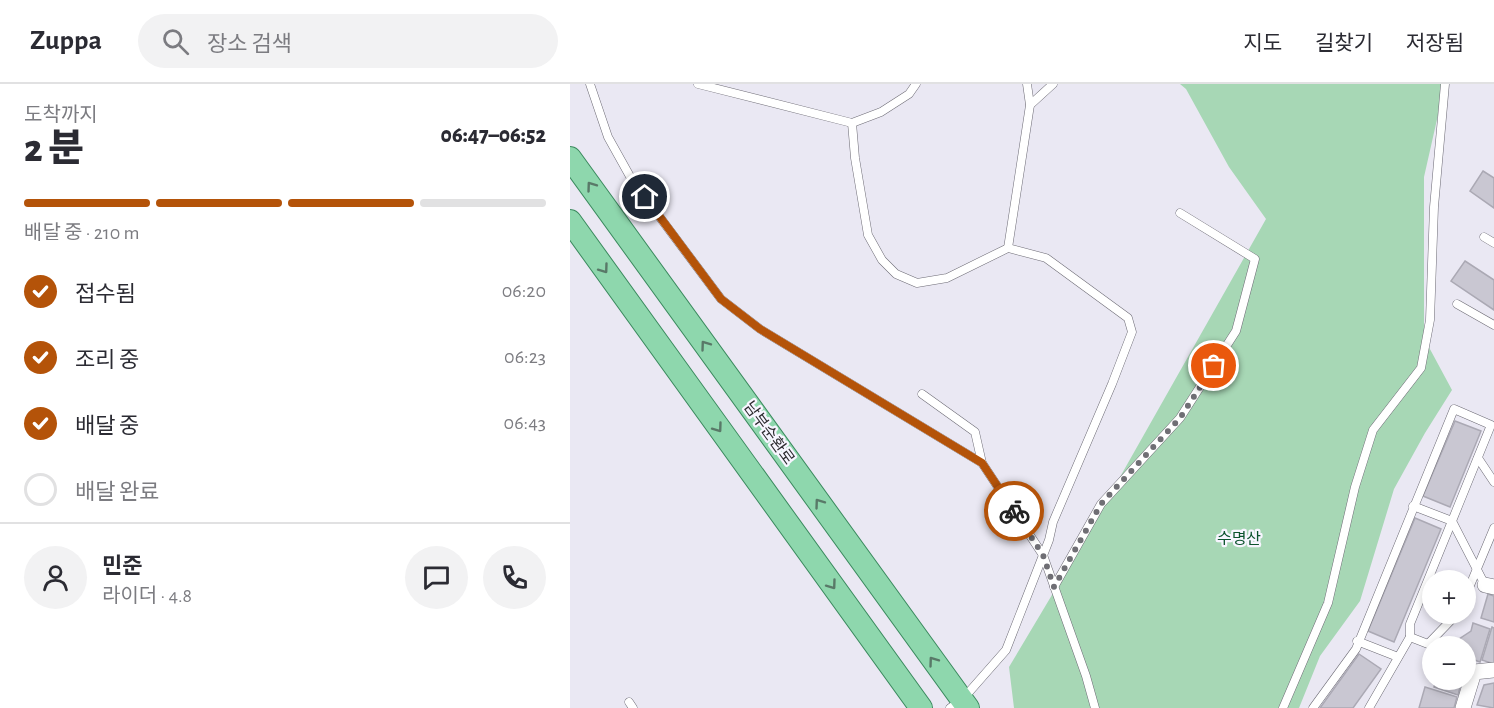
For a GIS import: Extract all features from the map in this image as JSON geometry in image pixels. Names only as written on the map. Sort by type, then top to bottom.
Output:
[{"type":"main road","name":"남부순환로","points":[[570,158],[960,705]]},
{"type":"main road","points":[[570,222],[921,708]]},
{"type":"street","points":[[1463,708],[1474,672],[1494,670]]},
{"type":"lane","points":[[590,84],[608,137],[633,180],[721,299],[760,329],[982,463]]},
{"type":"lane","points":[[698,84],[852,123],[881,112],[909,94],[916,84]]},
{"type":"lane","points":[[1008,248],[1030,105],[1027,84]]},
{"type":"lane","points":[[1030,105],[1053,84]]},
{"type":"lane","points":[[1283,708],[1328,603],[1355,487],[1374,430],[1421,368],[1430,320],[1434,207],[1444,84]]},
{"type":"lane","points":[[852,123],[855,158],[868,235],[882,260],[896,274],[917,283],[947,278],[1008,248],[1046,258],[1128,318],[1132,332],[1053,522],[1043,555],[1006,650],[960,705]]},
{"type":"lane","points":[[1054,587],[1101,504],[1180,418],[1236,331],[1255,260],[1180,213]]},
{"type":"lane","points":[[1484,237],[1494,243]]},
{"type":"lane","points":[[1457,304],[1494,326]]},
{"type":"lane","points":[[922,394],[975,432],[982,463],[1043,555],[1095,708]]},
{"type":"lane","points":[[1313,708],[1356,649],[1357,641],[1454,409],[1491,425],[1410,624],[1410,637],[1370,708]]},
{"type":"lane","points":[[1478,458],[1494,482]]},
{"type":"lane","points":[[1413,506],[1452,521],[1477,569],[1490,586]]},
{"type":"lane","points":[[1477,569],[1494,528]]},
{"type":"lane","points":[[1410,637],[1428,644],[1447,624]]},
{"type":"lane","points":[[1357,641],[1398,657]]},
{"type":"green space","name":"수명산","points":[[1180,84],[1445,84],[1424,177],[1424,338],[1452,390],[1394,489],[1360,601],[1320,656],[1299,708],[1014,708],[1009,667],[1077,553],[1266,219],[1229,167],[1186,89]]},
{"type":"building","points":[[1483,171],[1494,178],[1494,208],[1470,191]]},
{"type":"building","points":[[1465,261],[1494,280],[1494,310],[1451,281]]},
{"type":"building","points":[[1455,421],[1481,431],[1450,507],[1423,496]]},
{"type":"building","points":[[1415,518],[1441,529],[1394,642],[1368,631]]},
{"type":"building","points":[[1488,594],[1494,596],[1494,622],[1481,618]]},
{"type":"building","points":[[1473,624],[1490,629],[1480,662],[1476,661],[1476,636],[1464,636],[1471,631]]},
{"type":"building","points":[[1492,627],[1494,628],[1494,664],[1482,660]]},
{"type":"building","points":[[1359,654],[1381,669],[1353,708],[1320,708]]},
{"type":"building","points":[[1494,683],[1494,708],[1477,705],[1484,685]]},
{"type":"building","points":[[1424,690],[1435,690],[1457,697],[1454,708],[1419,708]]},
{"type":"building","points":[[1443,690],[1459,690],[1458,695]]},
{"type":"way so far","points":[[1014,511],[1043,555],[1054,587],[1101,504],[1180,418],[1214,366]]},
{"type":"route","points":[[645,197],[721,299],[760,329],[982,463],[1014,511]]}]
